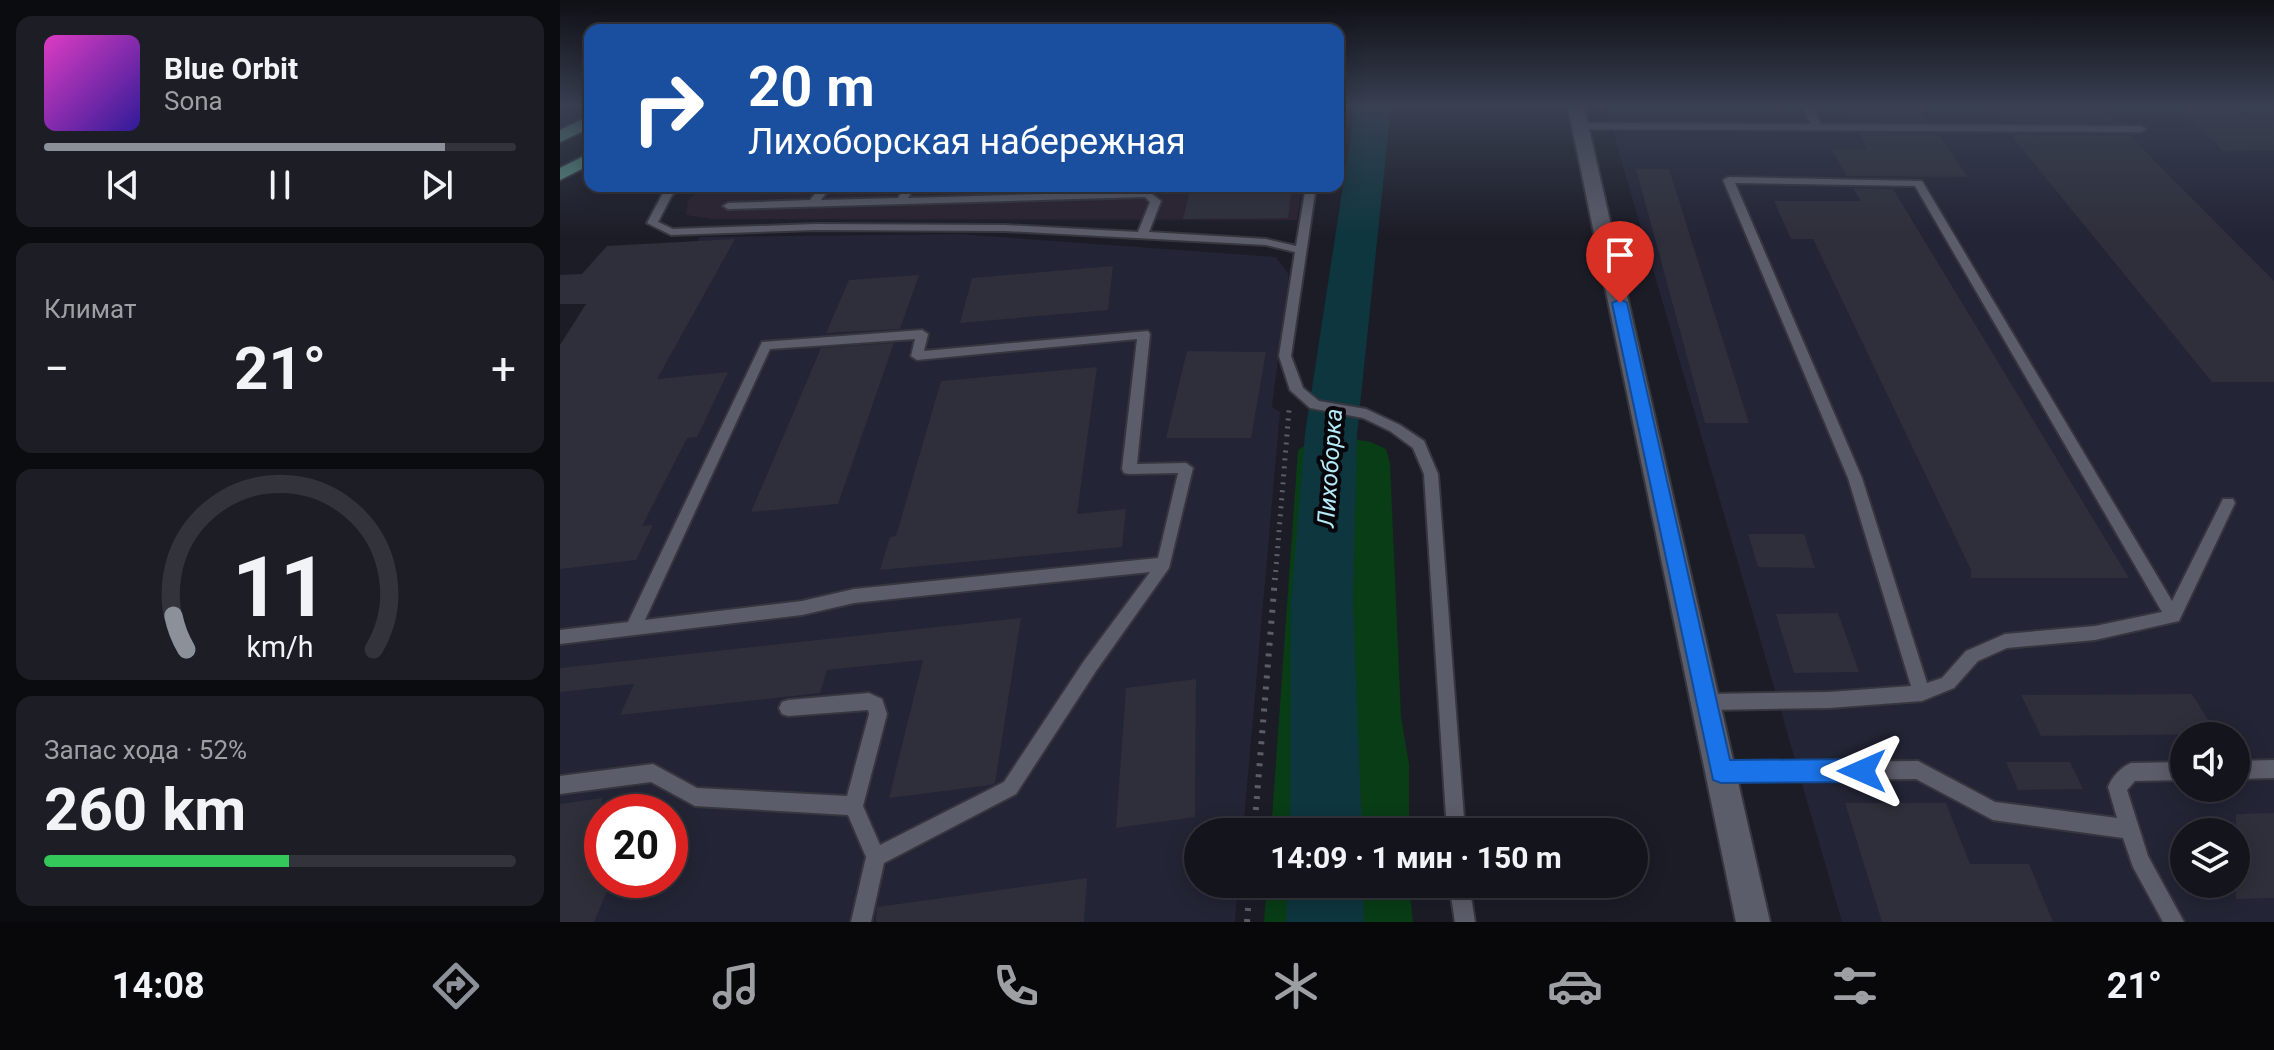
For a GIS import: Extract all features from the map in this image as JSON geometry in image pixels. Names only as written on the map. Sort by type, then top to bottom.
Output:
[{"type":"main road","points":[[560,175],[584,161]]},
{"type":"street","points":[[1585,150],[1753,922]]},
{"type":"lane","points":[[1922,693],[1855,478],[1728,180],[1918,183],[2173,616]]},
{"type":"lane","points":[[669,192],[652,223],[671,232],[816,227],[1005,228],[1266,242],[1301,250]]},
{"type":"lane","points":[[814,203],[822,192]]},
{"type":"lane","points":[[901,201],[906,192]]},
{"type":"lane","points":[[1024,197],[1026,192]]},
{"type":"lane","points":[[1310,192],[1285,356],[1297,390],[1315,405],[1366,414],[1419,445],[1431,474],[1455,818]]},
{"type":"lane","points":[[728,206],[1148,194],[1156,201],[1142,235]]},
{"type":"lane","points":[[633,629],[766,345],[922,334],[917,356],[1144,334],[1129,469],[1186,468],[1164,564],[1090,666],[1010,788],[876,857]]},
{"type":"lane","points":[[2173,616],[2228,503]]},
{"type":"lane","points":[[560,637],[802,608],[854,596],[1164,564]]},
{"type":"lane","points":[[1707,702],[1829,700],[1922,693],[1948,683],[1972,656],[2005,641],[2095,633],[2173,616]]},
{"type":"lane","points":[[788,708],[869,701],[876,705],[878,714],[854,806],[876,857],[861,922]]},
{"type":"lane","points":[[2250,770],[2274,769]]},
{"type":"lane","points":[[1721,772],[1918,770],[1993,811],[2130,829]]},
{"type":"lane","points":[[2170,771],[2131,772],[2117,787],[2140,860],[2174,922]]},
{"type":"lane","points":[[560,785],[653,773],[695,797],[854,806]]},
{"type":"lane","points":[[1461,898],[1465,922]]},
{"type":"path","points":[[1255,818],[1284,447],[1287,417],[1297,390]]},
{"type":"path","points":[[1247,922],[1249,898]]},
{"type":"shaded area","points":[[1618,150],[2274,150],[2274,922],[1842,922]]},
{"type":"shaded area","points":[[697,192],[1301,192],[1297,220],[711,219],[686,215],[688,200]]},
{"type":"shaded area","points":[[959,234],[1276,257],[1289,275],[1272,407],[1280,412],[1244,818],[1184,818],[1184,898],[1237,898],[1235,922],[560,922],[560,449],[657,297],[700,237]]},
{"type":"green space","points":[[1335,436],[1371,442],[1386,449],[1390,463],[1401,717],[1409,764],[1409,818],[1272,818],[1298,450],[1312,441]]},
{"type":"green space","points":[[1266,898],[1410,898],[1413,922],[1264,922]]},
{"type":"building","points":[[1832,150],[1949,150],[1968,177],[1847,176]]},
{"type":"building","points":[[2023,150],[2144,150],[2274,281],[2274,382],[2212,382]]},
{"type":"building","points":[[1636,169],[1669,169],[1749,423],[1705,423]]},
{"type":"building","points":[[1853,188],[1893,189],[2129,578],[1971,578],[1971,570],[1813,239],[1791,239],[1774,201],[1861,201]]},
{"type":"building","points":[[1291,193],[1288,218],[1183,219],[1189,194]]},
{"type":"building","points":[[735,239],[657,379],[728,372],[697,437],[687,438],[642,526],[653,525],[636,560],[560,569],[560,345],[586,304],[560,304],[560,275],[582,274],[607,246]]},
{"type":"building","points":[[1113,266],[1108,310],[960,323],[972,278]]},
{"type":"building","points":[[919,275],[900,329],[826,333],[849,280]]},
{"type":"building","points":[[894,343],[838,504],[751,512],[821,348]]},
{"type":"building","points":[[1187,351],[1266,352],[1251,438],[1166,438]]},
{"type":"building","points":[[1097,367],[1077,514],[1126,509],[1122,547],[880,570],[890,537],[896,536],[941,381]]},
{"type":"building","points":[[1748,534],[1804,534],[1815,568],[1758,567]]},
{"type":"building","points":[[1838,613],[1859,672],[1794,673],[1776,614]]},
{"type":"building","points":[[1021,618],[995,783],[991,785],[889,798],[923,660],[827,670],[820,693],[620,715],[634,684],[560,692],[560,668]]},
{"type":"building","points":[[1196,679],[1195,817],[1116,828],[1126,688]]},
{"type":"building","points":[[2192,694],[2210,722],[2170,722],[2170,735],[2041,736],[2021,695]]},
{"type":"building","points":[[2006,762],[2070,762],[2083,789],[2018,790]]},
{"type":"building","points":[[584,801],[584,898],[604,898],[594,922],[560,922],[560,804]]},
{"type":"building","points":[[1845,803],[1946,803],[1970,864],[2029,864],[2053,922],[1882,922]]},
{"type":"building","points":[[2274,813],[2274,898],[2236,899],[2250,898],[2250,818],[2236,818],[2236,814]]},
{"type":"building","points":[[1087,878],[1084,922],[876,922],[877,907]]},
{"type":"waterway","name":"Лихоборка","points":[[1326,818],[1322,602],[1331,434],[1367,150]]},
{"type":"waterway","name":"Лихоборка","points":[[1325,898],[1325,922]]},
{"type":"route","points":[[1620,303],[1721,772],[1862,771]]}]
